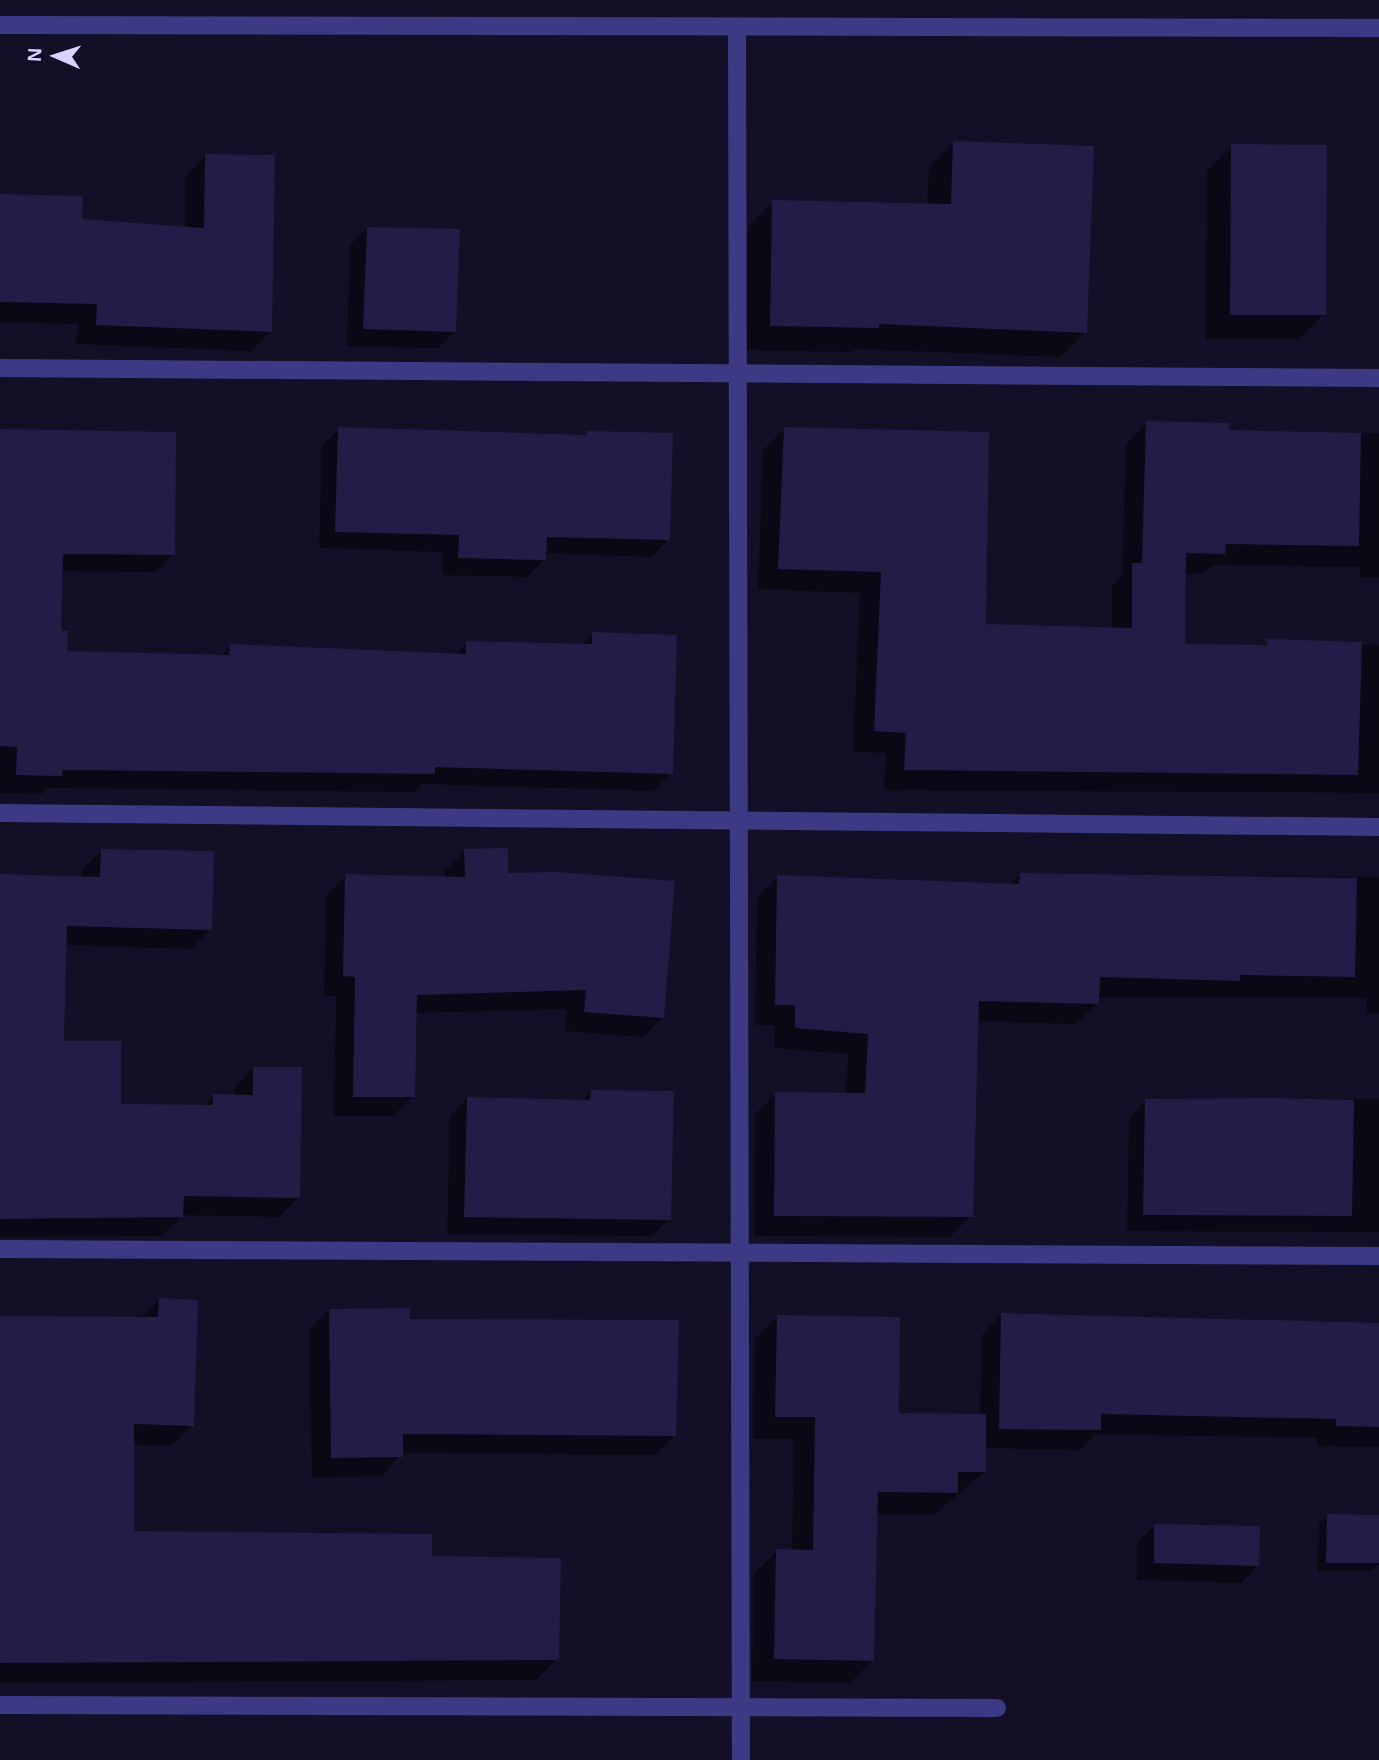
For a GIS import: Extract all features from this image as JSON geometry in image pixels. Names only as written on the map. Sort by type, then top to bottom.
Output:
[{"type":"street","points":[[0,26],[1379,28]]},
{"type":"street","points":[[737,27],[741,1760]]},
{"type":"street","points":[[0,368],[1379,378]]},
{"type":"street","points":[[0,813],[1379,827]]},
{"type":"street","points":[[0,1249],[1379,1256]]},
{"type":"street","points":[[0,1706],[997,1709]]},
{"type":"building","points":[[953,141],[1094,146],[1087,333],[879,324],[879,328],[770,326],[772,200],[951,204]]},
{"type":"building","points":[[1231,144],[1327,145],[1326,315],[1230,315]]},
{"type":"building","points":[[205,154],[275,155],[272,332],[96,325],[97,304],[0,302],[0,194],[83,196],[82,219],[204,228]]},
{"type":"building","points":[[367,227],[460,229],[456,332],[363,329]]},
{"type":"building","points":[[1146,421],[1229,423],[1229,430],[1361,433],[1359,546],[1226,544],[1225,554],[1186,553],[1185,644],[1267,645],[1267,639],[1362,642],[1358,775],[904,770],[906,733],[874,731],[881,572],[778,569],[784,427],[989,432],[986,624],[1132,628],[1132,563],[1142,563]]},
{"type":"building","points":[[338,427],[587,435],[587,431],[673,433],[670,540],[547,537],[546,560],[458,558],[459,535],[335,532]]},
{"type":"building","points":[[0,429],[176,432],[175,555],[63,554],[61,631],[68,631],[67,651],[229,655],[230,644],[466,654],[466,641],[592,644],[592,632],[677,635],[673,774],[435,767],[435,774],[62,770],[62,776],[16,775],[17,747],[0,746]]},
{"type":"building","points":[[508,848],[508,873],[558,872],[675,881],[664,1018],[584,1012],[586,990],[417,995],[415,1097],[353,1097],[355,977],[343,976],[345,874],[465,877],[464,849]]},
{"type":"building","points":[[101,849],[214,851],[212,930],[67,926],[64,1041],[121,1041],[121,1104],[213,1105],[213,1094],[253,1095],[253,1067],[302,1067],[300,1198],[184,1196],[183,1217],[0,1219],[0,874],[100,877]]},
{"type":"building","points":[[1020,873],[1357,878],[1355,977],[1240,975],[1240,981],[1100,977],[1099,1004],[979,1001],[973,1217],[774,1216],[775,1092],[865,1093],[868,1034],[795,1028],[795,1005],[775,1005],[777,875],[1019,884]]},
{"type":"building","points":[[591,1090],[674,1091],[671,1220],[464,1217],[467,1097],[590,1100]]},
{"type":"building","points":[[1145,1099],[1354,1100],[1352,1216],[1143,1215]]},
{"type":"building","points":[[159,1298],[198,1300],[194,1426],[134,1424],[134,1531],[432,1534],[432,1556],[561,1558],[559,1660],[0,1663],[0,1316],[158,1317]]},
{"type":"building","points":[[410,1308],[410,1319],[679,1320],[676,1436],[403,1434],[403,1457],[331,1458],[329,1309]]},
{"type":"building","points":[[1001,1313],[1379,1323],[1379,1427],[1336,1426],[1336,1419],[1101,1414],[1101,1430],[999,1429]]},
{"type":"building","points":[[777,1315],[900,1317],[899,1413],[986,1414],[986,1472],[958,1472],[958,1493],[878,1492],[874,1661],[774,1659],[776,1549],[813,1550],[815,1417],[775,1417]]},
{"type":"building","points":[[1327,1514],[1379,1515],[1379,1563],[1326,1563]]},
{"type":"building","points":[[1154,1524],[1260,1526],[1259,1566],[1154,1563]]}]
